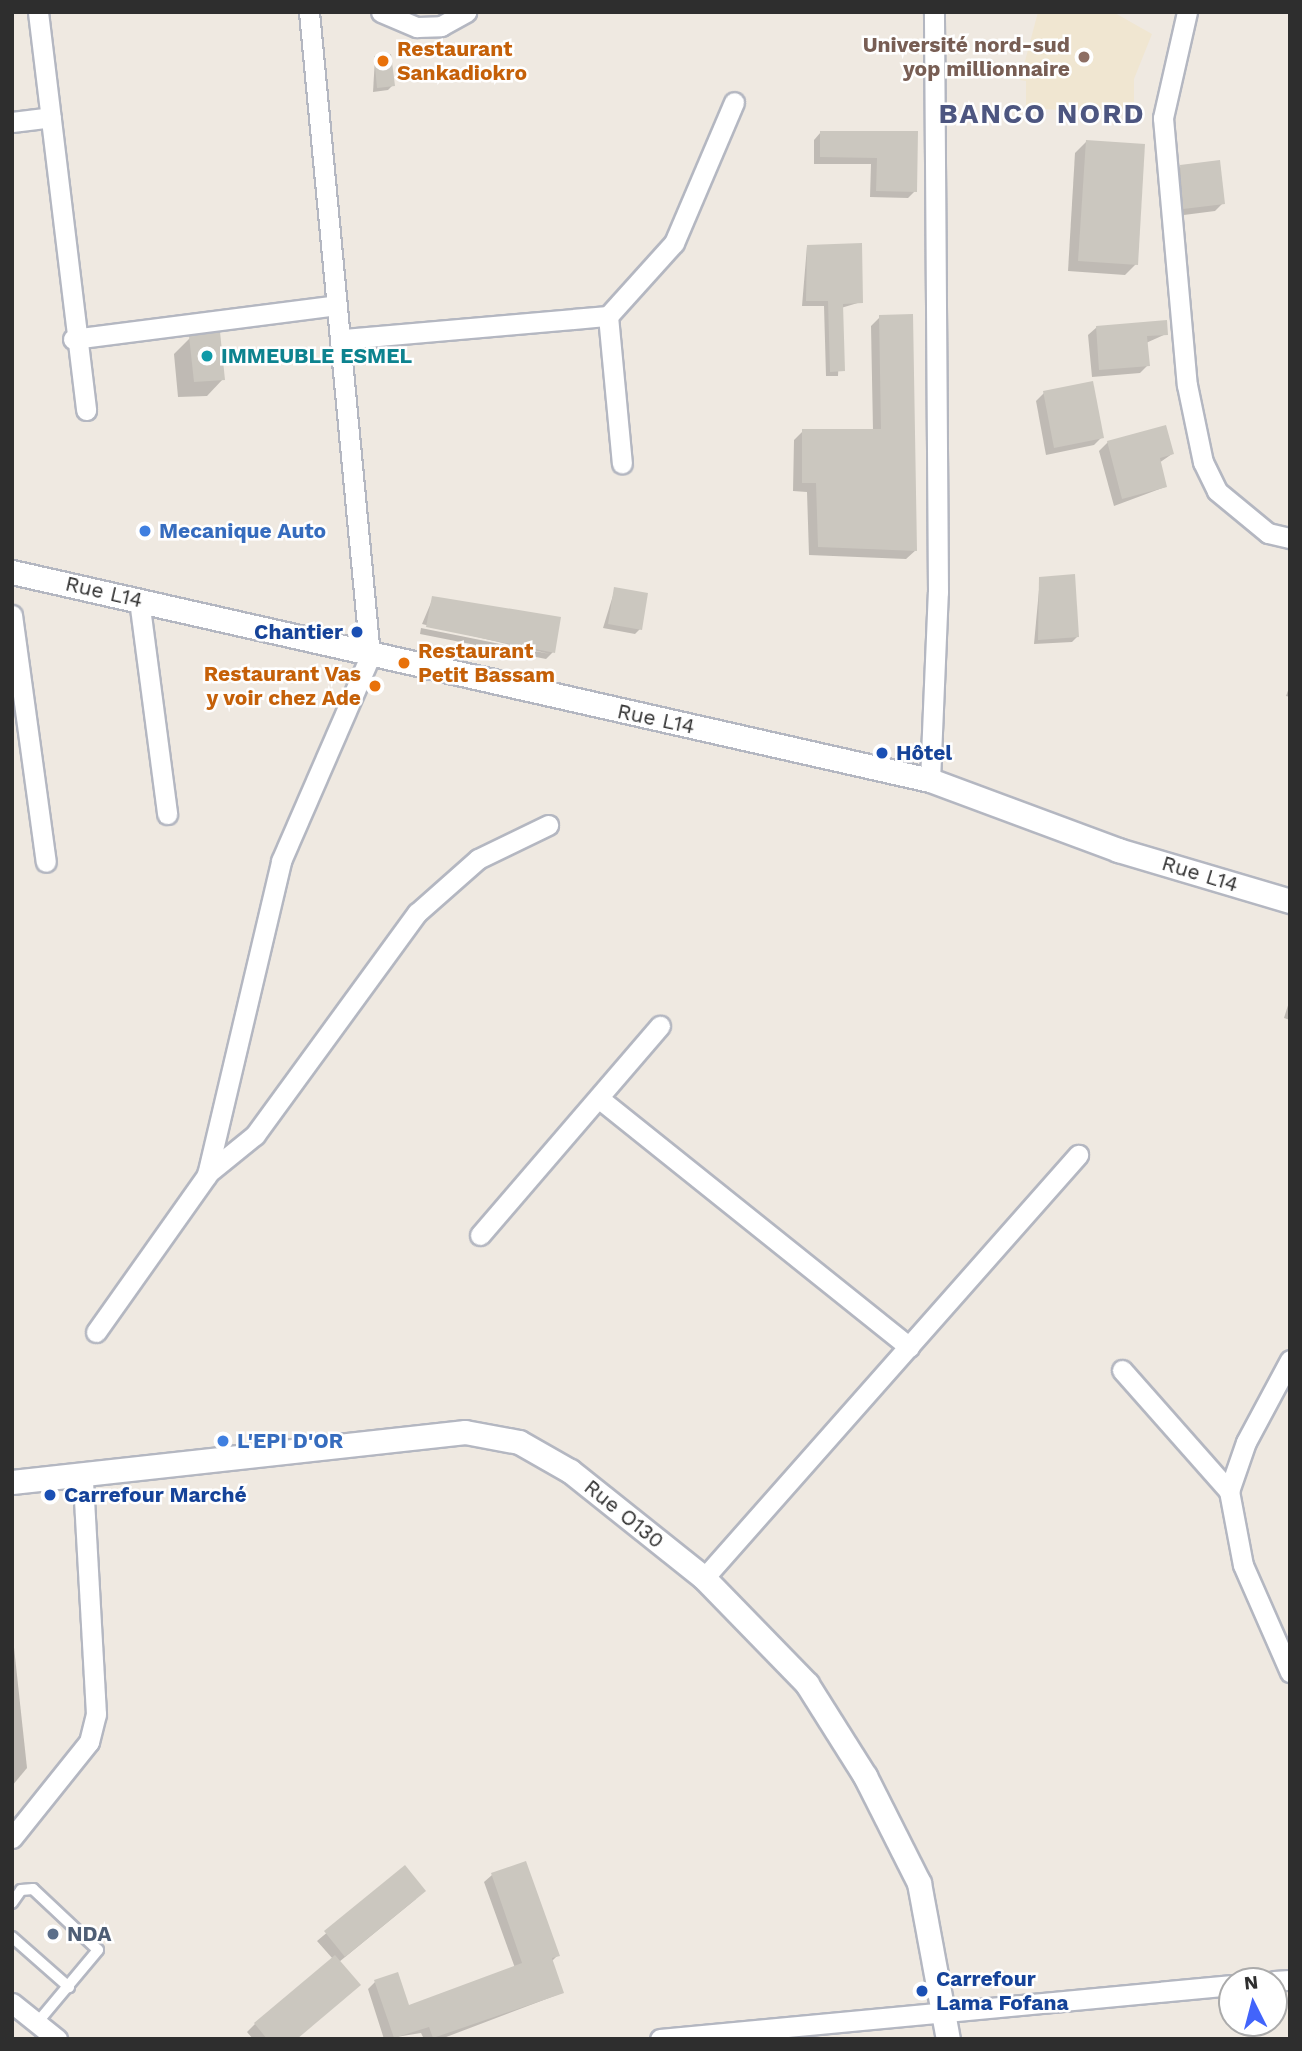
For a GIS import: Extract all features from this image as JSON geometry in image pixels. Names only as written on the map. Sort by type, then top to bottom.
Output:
[{"type":"street","points":[[38,12],[73,339],[86,410]]},
{"type":"street","points":[[207,1175],[281,861],[370,656],[344,339],[337,305],[309,12]]},
{"type":"street","points":[[381,12],[417,27],[441,26],[466,12]]},
{"type":"street","points":[[930,780],[938,592],[934,12]]},
{"type":"street","points":[[1187,12],[1163,118],[1187,385],[1203,462],[1217,491],[1268,533],[1290,538]]},
{"type":"street","points":[[344,339],[608,316],[674,243],[734,102]]},
{"type":"street","points":[[12,122],[51,117]]},
{"type":"street","points":[[73,339],[337,305]]},
{"type":"street","points":[[608,316],[622,463]]},
{"type":"street","name":"Rue L14","points":[[12,572],[370,656],[930,780],[1118,850],[1290,901]]},
{"type":"street","points":[[139,600],[167,814]]},
{"type":"street","points":[[12,615],[46,862]]},
{"type":"street","points":[[96,1332],[207,1175],[255,1135],[417,913],[478,859],[548,825]]},
{"type":"street","points":[[480,1235],[601,1100],[660,1026]]},
{"type":"street","points":[[601,1100],[909,1347]]},
{"type":"street","points":[[704,1578],[1078,1155]]},
{"type":"street","points":[[1290,1360],[1246,1442],[1230,1492],[1243,1565],[1290,1672]]},
{"type":"street","points":[[1122,1370],[1230,1492]]},
{"type":"street","name":"Rue O130","points":[[12,1482],[83,1479],[466,1432],[519,1442],[570,1471],[704,1578],[807,1684],[866,1776],[919,1883],[946,2012],[948,2039]]},
{"type":"street","points":[[12,1838],[89,1742],[96,1714],[83,1479]]},
{"type":"street","points":[[662,2039],[1218,1986]]},
{"type":"street","points":[[12,2003],[57,2039]]},
{"type":"lane","points":[[12,1903],[21,1890],[33,1889],[94,1940],[96,1959],[37,2023]]},
{"type":"lane","points":[[12,1937],[69,1987]]},
{"type":"shaded area","name":"Université nord-sud yop millionnaire","points":[[1038,12],[1113,12],[1152,34],[1134,79],[1134,111],[1026,109],[1026,81],[1020,80]]},
{"type":"building","points":[[391,54],[395,86],[377,88],[374,56]]},
{"type":"building","points":[[820,131],[918,131],[917,192],[876,191],[877,158],[820,157]]},
{"type":"building","points":[[1086,140],[1145,144],[1138,265],[1078,261]]},
{"type":"building","points":[[1220,160],[1225,204],[1183,209],[1180,165]]},
{"type":"building","points":[[862,243],[863,303],[843,304],[845,371],[830,372],[828,301],[806,301],[807,245]]},
{"type":"building","points":[[913,314],[917,551],[818,547],[816,483],[802,483],[802,429],[881,429],[879,315]]},
{"type":"building","points":[[1167,320],[1168,335],[1147,336],[1150,366],[1099,370],[1096,326]]},
{"type":"building","name":"IMMEUBLE ESMEL","points":[[220,332],[225,380],[194,382],[189,336]]},
{"type":"building","points":[[1093,381],[1104,438],[1054,448],[1043,391]]},
{"type":"building","points":[[1166,425],[1174,454],[1160,458],[1167,487],[1122,499],[1107,441]]},
{"type":"building","points":[[1075,574],[1079,637],[1038,640],[1039,577]]},
{"type":"building","points":[[614,587],[648,593],[642,630],[608,624]]},
{"type":"building","points":[[432,596],[561,617],[555,653],[426,627]]},
{"type":"building","points":[[526,1861],[560,1956],[552,1958],[564,1993],[433,2038],[429,2027],[394,2038],[374,1980],[398,1972],[409,2005],[522,1963],[491,1873]]},
{"type":"building","points":[[405,1865],[426,1891],[345,1957],[324,1931]]},
{"type":"building","points":[[335,1955],[361,1985],[297,2039],[267,2039],[254,2023]]},
{"type":"place","name":"Université nord-sud yop millionnaire","points":[[1084,57]]},
{"type":"place","name":"Restaurant Sankadiokro","points":[[383,61]]},
{"type":"place","name":"IMMEUBLE ESMEL","points":[[207,356]]},
{"type":"place","name":"Mecanique Auto","points":[[145,531]]},
{"type":"place","name":"Chantier","points":[[357,632]]},
{"type":"place","name":"Restaurant Petit Bassam","points":[[404,663]]},
{"type":"place","name":"Restaurant Vas y voir chez Ade","points":[[375,686]]},
{"type":"place","name":"Hôtel","points":[[882,753]]},
{"type":"place","name":"L'EPI D'OR","points":[[223,1441]]},
{"type":"place","name":"Carrefour Marché","points":[[50,1495]]},
{"type":"place","name":"NDA","points":[[53,1934]]},
{"type":"place","name":"Carrefour Lama Fofana","points":[[922,1991]]},
{"type":"district","name":"BANCO NORD","points":[[1042,114]]}]
